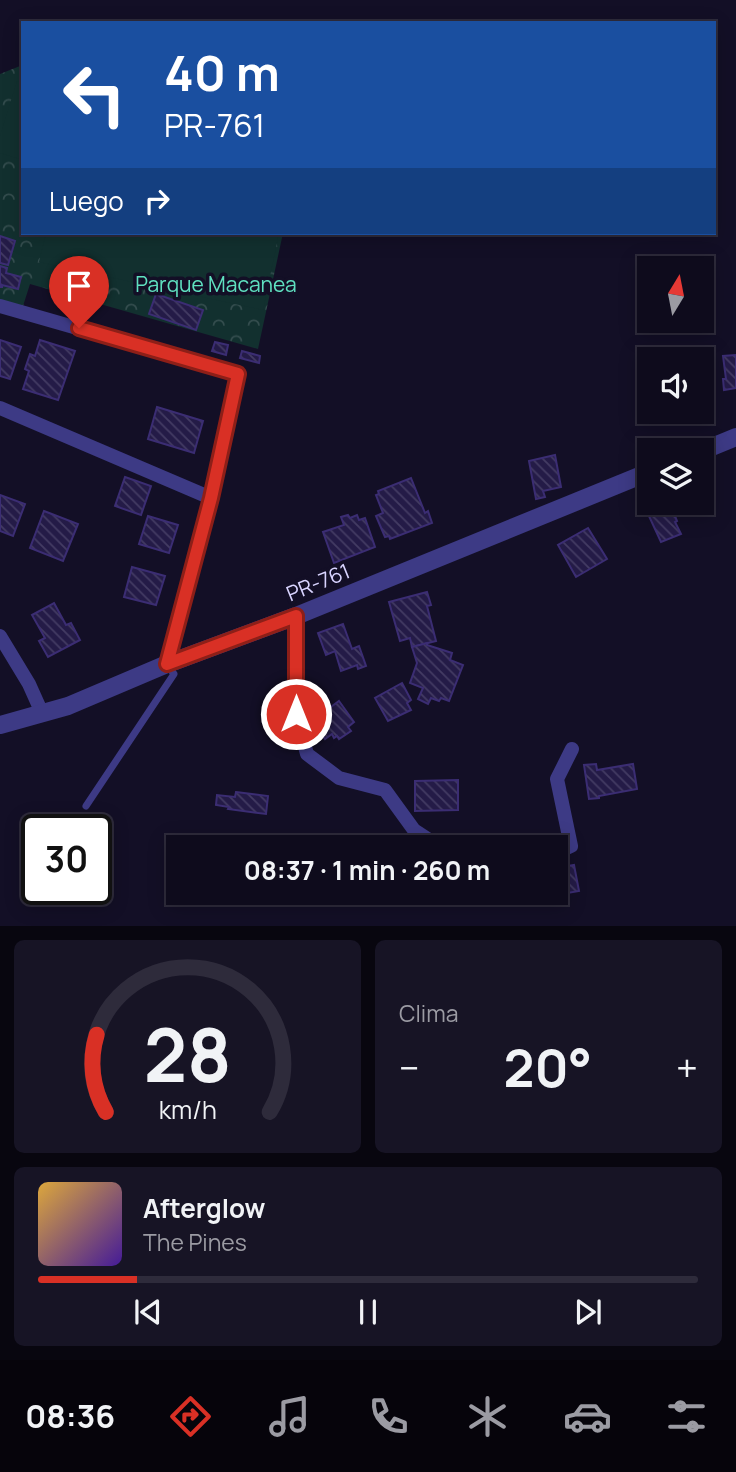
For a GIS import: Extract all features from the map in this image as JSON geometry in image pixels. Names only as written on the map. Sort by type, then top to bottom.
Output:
[{"type":"street","points":[[0,306],[238,374],[211,498],[167,664]]},
{"type":"street","points":[[0,408],[211,498]]},
{"type":"street","points":[[714,446],[736,437]]},
{"type":"street","name":"PR-761","points":[[0,725],[68,706],[637,477]]},
{"type":"street","points":[[296,616],[296,714],[307,754],[339,778],[385,790],[414,830],[422,835]]},
{"type":"street","points":[[0,636],[29,684],[42,713]]},
{"type":"street","points":[[568,847],[571,846],[557,779],[572,749]]},
{"type":"lane","points":[[86,806],[174,674],[167,664]]},
{"type":"green space","name":"Parque Macanea","points":[[21,66],[21,235],[283,235],[258,349],[30,284],[23,306],[0,300],[0,74]]},
{"type":"green space","points":[[17,81],[21,82],[21,159],[0,153],[0,136]]},
{"type":"green space","points":[[46,235],[279,235],[263,310],[39,262]]},
{"type":"building","points":[[0,236],[15,241],[8,265],[0,263]]},
{"type":"building","points":[[0,266],[7,268],[6,273],[21,277],[18,289],[2,285],[0,287]]},
{"type":"building","points":[[156,294],[203,310],[196,330],[149,314]]},
{"type":"building","points":[[0,340],[21,347],[10,379],[0,376]]},
{"type":"building","points":[[40,340],[75,351],[58,400],[23,389],[29,371],[25,369],[30,354],[35,356]]},
{"type":"building","points":[[215,342],[228,345],[226,355],[212,351]]},
{"type":"building","points":[[242,351],[260,356],[259,363],[240,358]]},
{"type":"building","points":[[736,355],[736,388],[724,390],[723,379],[726,379],[723,356]]},
{"type":"building","points":[[157,407],[203,421],[194,453],[148,439]]},
{"type":"building","points":[[555,455],[561,487],[543,491],[545,497],[536,499],[529,461]]},
{"type":"building","points":[[125,477],[151,486],[141,515],[115,506]]},
{"type":"building","points":[[411,478],[425,513],[428,511],[432,523],[390,539],[389,536],[385,537],[376,516],[383,513],[376,495],[379,494],[378,491]]},
{"type":"building","points":[[0,495],[25,504],[13,536],[0,531]]},
{"type":"building","points":[[44,511],[78,524],[63,561],[30,548]]},
{"type":"building","points":[[348,515],[350,518],[357,515],[359,520],[365,518],[375,547],[334,563],[323,532],[344,525],[341,517]]},
{"type":"building","points":[[648,515],[675,515],[681,534],[661,542]]},
{"type":"building","points":[[148,516],[178,525],[169,553],[139,544]]},
{"type":"building","points":[[588,528],[607,559],[576,577],[558,545]]},
{"type":"building","points":[[132,567],[165,576],[156,605],[124,597]]},
{"type":"building","points":[[427,592],[431,605],[427,606],[436,641],[412,647],[410,638],[400,641],[389,602]]},
{"type":"building","points":[[54,603],[66,625],[71,623],[80,640],[48,657],[39,641],[45,638],[32,615]]},
{"type":"building","points":[[343,624],[352,649],[359,646],[366,666],[358,669],[357,665],[341,671],[335,651],[326,655],[318,633]]},
{"type":"building","points":[[427,643],[452,653],[450,660],[463,665],[449,701],[431,698],[428,704],[418,699],[423,688],[410,683],[417,663],[412,647]]},
{"type":"building","points":[[402,683],[411,700],[407,703],[411,710],[388,721],[375,698]]},
{"type":"building","points":[[339,701],[354,722],[348,727],[351,731],[339,739],[332,734],[325,739],[312,721]]},
{"type":"building","points":[[596,764],[597,770],[633,764],[637,789],[589,799],[584,765]]},
{"type":"building","points":[[458,780],[458,810],[415,811],[415,781]]},
{"type":"building","points":[[236,792],[268,796],[266,814],[216,805],[217,795],[235,797]]},
{"type":"building","points":[[574,865],[579,891],[568,893],[568,866]]},
{"type":"route","points":[[79,328],[238,374],[211,498],[167,664],[296,616],[296,714]]}]
